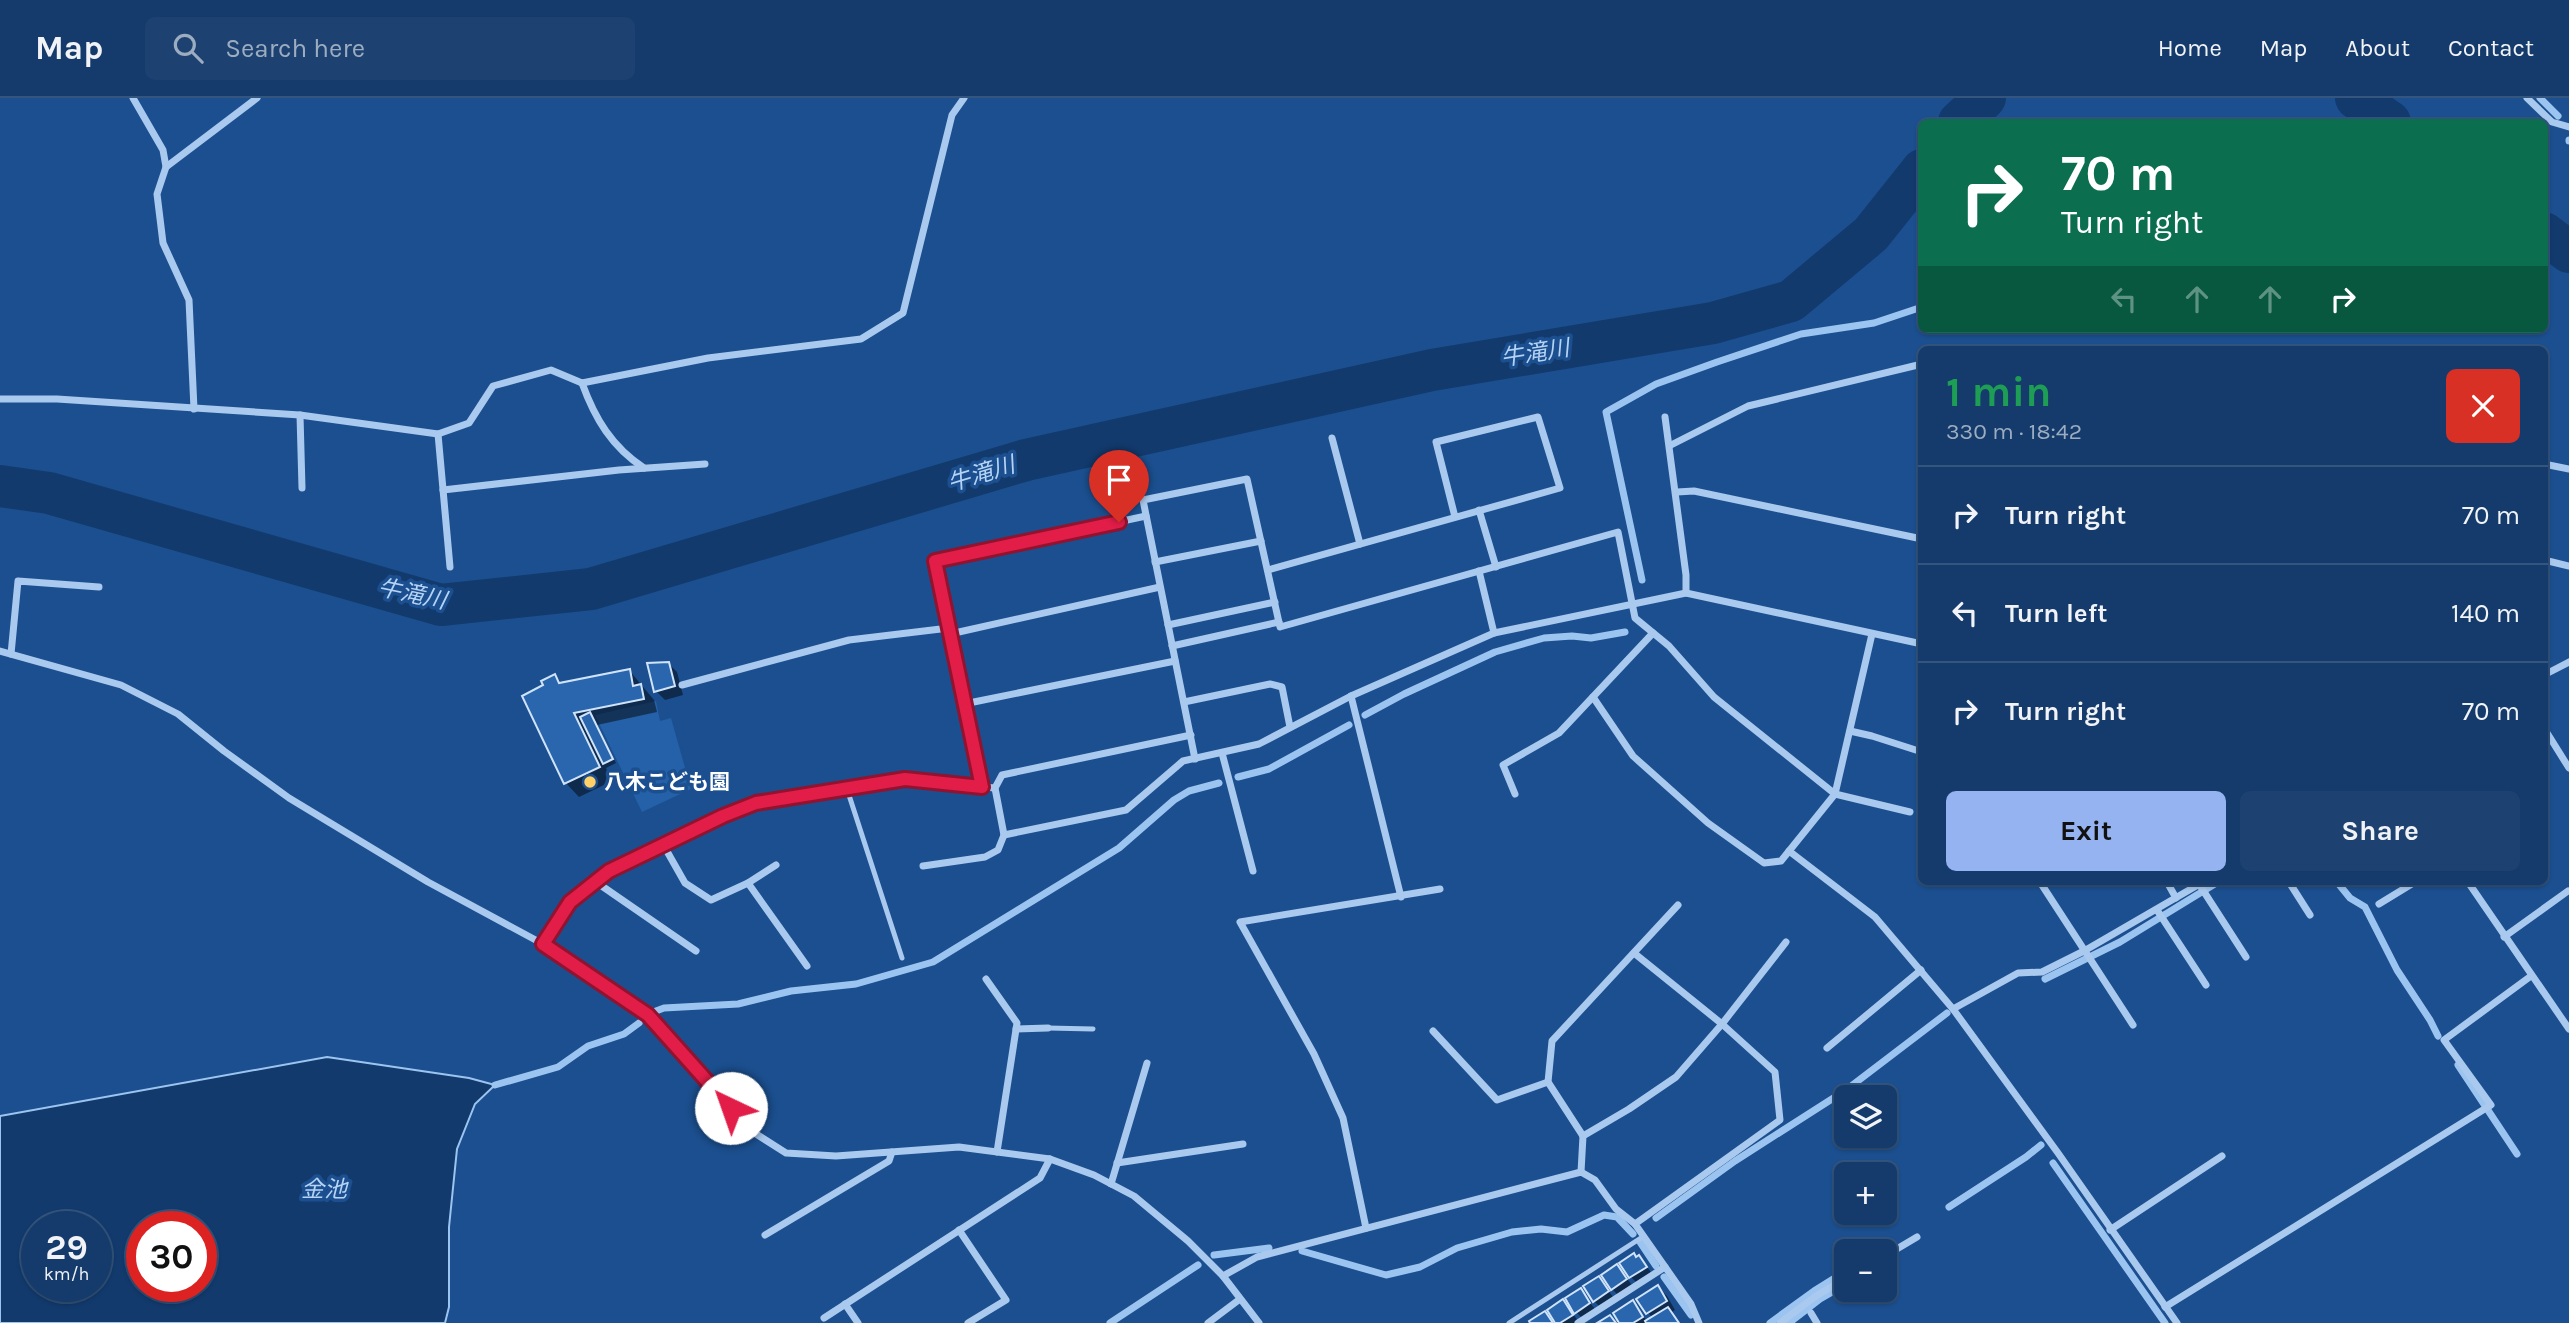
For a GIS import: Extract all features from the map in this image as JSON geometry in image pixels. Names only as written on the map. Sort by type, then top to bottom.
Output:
[{"type":"street","points":[[133,98],[163,150],[166,167],[157,194],[158,206],[163,243],[189,300],[194,408]]},
{"type":"street","points":[[166,167],[257,98]]},
{"type":"street","points":[[0,399],[300,415],[438,434],[469,423],[493,386],[551,370],[582,383],[708,358],[861,340],[903,313],[952,115],[964,98]]},
{"type":"street","points":[[2527,98],[2552,122],[2569,127]]},
{"type":"street","points":[[1671,445],[1748,406],[1918,365]]},
{"type":"street","points":[[582,383],[592,411],[610,439],[628,457],[645,468]]},
{"type":"street","points":[[300,415],[302,488]]},
{"type":"street","points":[[1268,570],[1560,488],[1538,417],[1436,442],[1455,517]]},
{"type":"street","points":[[1665,417],[1677,492],[1686,593]]},
{"type":"street","points":[[438,434],[450,567]]},
{"type":"street","points":[[1332,438],[1360,544]]},
{"type":"street","points":[[443,490],[705,464]]},
{"type":"street","points":[[2548,465],[2569,469]]},
{"type":"street","points":[[1195,759],[1143,500],[1247,479],[1280,627],[1618,532],[1635,618],[1669,646],[1714,697],[1835,794],[1910,812]]},
{"type":"street","points":[[1677,492],[1694,491],[1918,538]]},
{"type":"street","points":[[1479,510],[1496,567]]},
{"type":"street","points":[[982,787],[935,561],[1146,516]]},
{"type":"street","points":[[1155,562],[1261,541]]},
{"type":"street","points":[[2548,561],[2569,566]]},
{"type":"street","points":[[1479,571],[1494,633]]},
{"type":"street","points":[[11,654],[18,581],[99,587]]},
{"type":"street","points":[[681,685],[849,640],[950,631],[1160,587]]},
{"type":"street","points":[[1004,835],[1126,810],[1183,761],[1259,744],[1351,696],[1494,633],[1686,593],[1918,643]]},
{"type":"street","points":[[1168,625],[1275,602]]},
{"type":"street","points":[[1172,646],[1279,622]]},
{"type":"street","points":[[1516,794],[1503,765],[1559,733],[1653,633]]},
{"type":"street","points":[[1593,697],[1633,756],[1708,822],[1765,863],[1782,861],[1835,794],[1872,634]]},
{"type":"street","points":[[0,651],[121,685],[178,714],[289,798],[428,882],[543,944],[648,1015],[754,1132],[786,1153],[836,1156],[959,1147],[1050,1159],[1094,1175],[1134,1196],[1223,1276],[1259,1323]]},
{"type":"street","points":[[964,704],[1175,661]]},
{"type":"street","points":[[2548,673],[2569,662]]},
{"type":"street","points":[[1184,702],[1270,684],[1282,687],[1290,727]]},
{"type":"street","points":[[1351,696],[1401,897]]},
{"type":"street","points":[[1850,732],[1918,751]]},
{"type":"street","points":[[2548,734],[2569,768]]},
{"type":"street","points":[[923,866],[985,856],[998,850],[1004,835],[995,788],[1002,775],[1191,735]]},
{"type":"street","points":[[1222,753],[1254,871]]},
{"type":"street","points":[[543,944],[570,902],[609,871],[756,803],[905,779],[995,788]]},
{"type":"street","points":[[664,846],[685,883],[711,900],[748,883],[776,865]]},
{"type":"street","points":[[1790,851],[1875,917],[1953,1009],[2177,1323]]},
{"type":"street","points":[[596,882],[696,951]]},
{"type":"street","points":[[748,883],[807,966]]},
{"type":"street","points":[[2042,885],[2133,1025]]},
{"type":"street","points":[[2169,885],[2176,898]]},
{"type":"street","points":[[1953,1009],[2018,972],[2042,972],[2084,951],[2198,885]]},
{"type":"street","points":[[2202,885],[2246,957]]},
{"type":"street","points":[[2291,885],[2310,915]]},
{"type":"street","points":[[2379,904],[2410,885]]},
{"type":"street","points":[[2470,885],[2531,976],[2567,1023]]},
{"type":"street","points":[[1366,1228],[1343,1118],[1314,1054],[1240,922],[1440,890]]},
{"type":"street","points":[[2504,937],[2568,891]]},
{"type":"street","points":[[1581,1172],[1583,1136],[1548,1082],[1552,1041],[1678,905]]},
{"type":"street","points":[[2157,910],[2206,985]]},
{"type":"street","points":[[1583,1136],[1629,1110],[1676,1077],[1722,1024],[1786,942]]},
{"type":"street","points":[[1634,953],[1722,1024],[1775,1072],[1780,1120],[1635,1224]]},
{"type":"street","points":[[1826,1048],[1921,970]]},
{"type":"street","points":[[2165,1307],[2491,1105],[2444,1040],[2531,976]]},
{"type":"street","points":[[986,979],[1017,1023],[997,1152]]},
{"type":"street","points":[[1016,1028],[1048,1028]]},
{"type":"street","points":[[1433,1031],[1497,1100],[1548,1082]]},
{"type":"street","points":[[1111,1184],[1147,1063]]},
{"type":"street","points":[[1117,1163],[1243,1144]]},
{"type":"street","points":[[765,1235],[889,1161],[892,1153]]},
{"type":"street","points":[[2110,1230],[2222,1156]]},
{"type":"street","points":[[824,1318],[1040,1178],[1050,1159]]},
{"type":"street","points":[[1223,1276],[1257,1257],[1581,1172],[1595,1180],[1616,1209],[1635,1224],[1691,1304],[1699,1323]]},
{"type":"street","points":[[959,1230],[1006,1300],[968,1323]]},
{"type":"street","points":[[1897,1249],[1917,1237]]},
{"type":"street","points":[[1578,1323],[1665,1267]]},
{"type":"street","points":[[1780,1323],[1834,1285]]},
{"type":"street","points":[[1208,1323],[1240,1299]]},
{"type":"street","points":[[845,1304],[858,1323]]},
{"type":"street","points":[[1811,1312],[1817,1323]]},
{"type":"lane","points":[[847,789],[902,958]]},
{"type":"lane","points":[[1048,1028],[1093,1029]]},
{"type":"lane","points":[[1509,1323],[1644,1236]]},
{"type":"shaded area","points":[[656,701],[660,721],[671,718],[691,789],[642,812],[595,715]]},
{"type":"water","name":"金池","points":[[327,1057],[469,1078],[495,1085],[475,1104],[457,1149],[449,1227],[449,1307],[445,1323],[0,1323],[0,1116]]},
{"type":"building","points":[[669,662],[675,686],[654,692],[647,663]]},
{"type":"building","points":[[630,669],[633,686],[641,684],[644,699],[574,713],[600,767],[564,784],[522,696],[543,685],[541,681],[555,674],[559,683]]},
{"type":"building","points":[[590,712],[613,759],[603,764],[580,717]]},
{"type":"building","points":[[1634,1253],[1636,1257],[1639,1255],[1647,1267],[1629,1278],[1619,1263]]},
{"type":"building","points":[[1617,1264],[1627,1279],[1611,1290],[1601,1275]]},
{"type":"building","points":[[1599,1276],[1609,1291],[1593,1302],[1583,1286]]},
{"type":"building","points":[[1658,1285],[1667,1301],[1646,1314],[1636,1299]]},
{"type":"building","points":[[1581,1288],[1590,1303],[1574,1314],[1565,1298]]},
{"type":"building","points":[[1563,1299],[1573,1315],[1555,1323],[1547,1310]]},
{"type":"building","points":[[1633,1300],[1643,1317],[1633,1323],[1619,1323],[1613,1313]]},
{"type":"building","points":[[1668,1307],[1679,1323],[1646,1323],[1645,1321]]},
{"type":"building","points":[[1545,1311],[1553,1323],[1530,1323],[1529,1321]]},
{"type":"building","points":[[1610,1315],[1616,1323],[1597,1323]]},
{"type":"waterway","name":"牛滝川","points":[[1962,119],[1985,98]]},
{"type":"waterway","name":"牛滝川","points":[[2356,98],[2386,119]]},
{"type":"waterway","points":[[2540,98],[2558,116]]},
{"type":"waterway","name":"牛滝川","points":[[0,486],[49,493],[441,605],[591,589],[1026,460],[1432,370],[1713,323],[1791,301],[1871,234],[1918,175]]},
{"type":"waterway","name":"牛滝川","points":[[2548,236],[2569,252]]},
{"type":"waterway","points":[[1642,580],[1606,412],[1656,384],[1801,334],[1874,323],[1918,308]]},
{"type":"waterway","points":[[1365,715],[1495,652],[1544,638],[1591,638],[1625,632]]},
{"type":"waterway","points":[[1238,777],[1269,769],[1349,725]]},
{"type":"waterway","points":[[656,1011],[664,1008],[738,1004],[791,991],[856,984],[933,962],[1119,848],[1174,800],[1189,791],[1219,783]]},
{"type":"waterway","points":[[2045,979],[2120,942],[2213,885]]},
{"type":"waterway","points":[[2339,885],[2350,898],[2365,907],[2397,970],[2438,1036]]},
{"type":"waterway","points":[[1656,1218],[1735,1161],[1846,1090],[1947,1013]]},
{"type":"waterway","points":[[495,1085],[558,1067],[588,1046],[624,1034],[639,1023]]},
{"type":"waterway","points":[[2458,1065],[2517,1154]]},
{"type":"waterway","points":[[1949,1207],[2041,1145]]},
{"type":"waterway","points":[[2053,1163],[2165,1323]]},
{"type":"waterway","points":[[1302,1251],[1386,1275],[1420,1267],[1457,1248],[1512,1232],[1541,1229],[1567,1232],[1604,1215],[1617,1217],[1633,1234]]},
{"type":"waterway","points":[[1640,1242],[1656,1266]]},
{"type":"waterway","points":[[1214,1255],[1269,1248]]},
{"type":"waterway","points":[[1110,1323],[1198,1265]]},
{"type":"waterway","points":[[1664,1277],[1691,1315]]},
{"type":"waterway","points":[[1770,1323],[1834,1278]]},
{"type":"waterway","points":[[1789,1323],[1834,1291]]},
{"type":"place","name":"八木こども園","points":[[590,782]]},
{"type":"route","points":[[731,1108],[648,1015],[543,944],[570,902],[609,871],[756,803],[905,779],[982,787],[935,561],[1119,522]]}]
